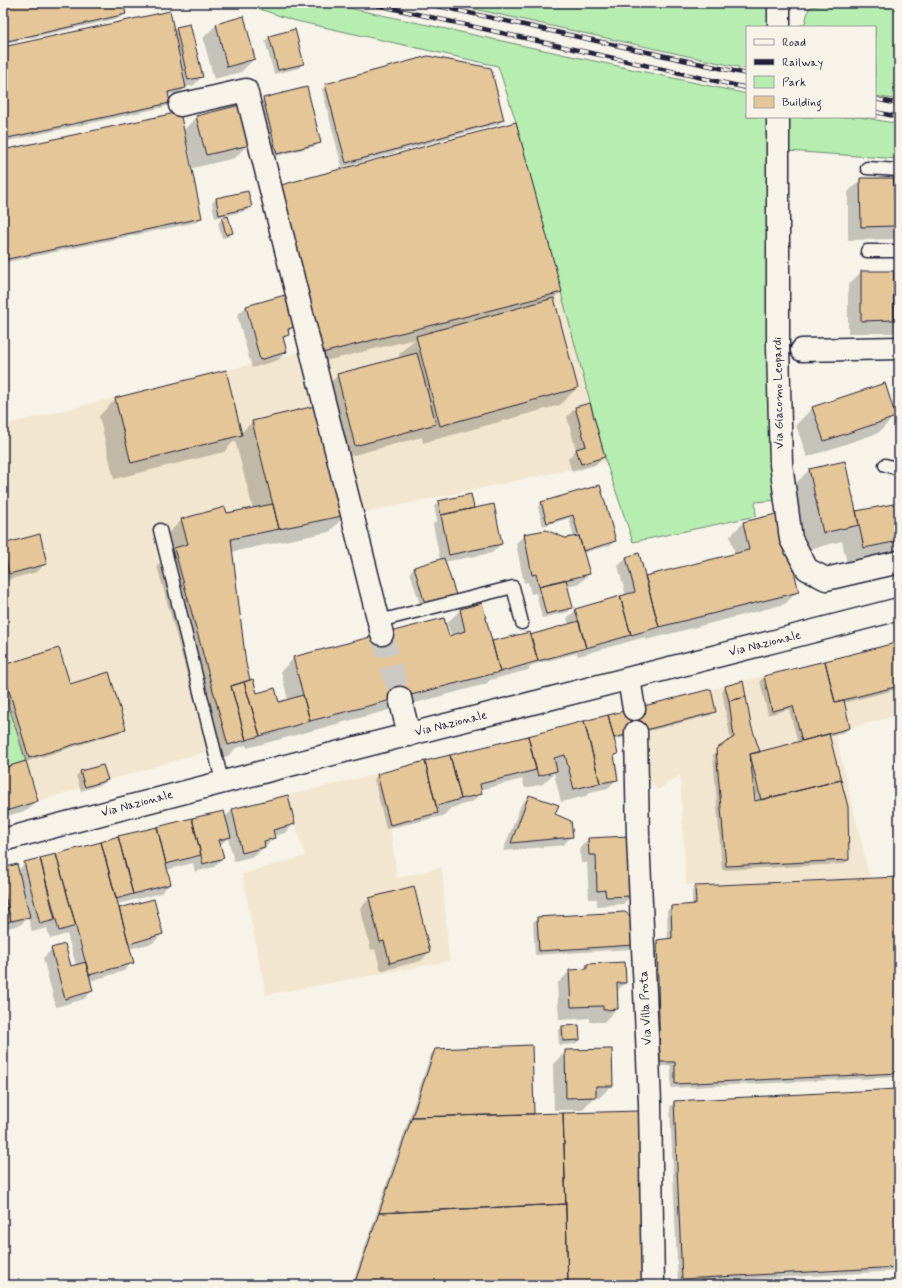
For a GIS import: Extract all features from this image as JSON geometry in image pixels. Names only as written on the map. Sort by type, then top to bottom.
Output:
[{"type":"street","points":[[779,3],[779,26]]},
{"type":"street","points":[[180,105],[246,90],[381,628]]},
{"type":"street","name":"Via Giacomo Leopardi","points":[[778,118],[778,346],[781,464],[791,539],[807,569],[826,579],[899,562]]},
{"type":"street","points":[[802,350],[899,348]]},
{"type":"street","name":"Via Nazionale","points":[[3,840],[222,781],[629,679],[899,609]]},
{"type":"street","points":[[629,679],[634,709]]},
{"type":"street","points":[[400,698],[408,735]]},
{"type":"street","name":"Via Villa Prota","points":[[636,732],[638,837],[650,1093],[653,1285]]},
{"type":"lane","points":[[867,168],[899,170]]},
{"type":"lane","points":[[866,251],[899,251]]},
{"type":"lane","points":[[885,465],[899,469]]},
{"type":"lane","points":[[160,530],[222,781]]},
{"type":"lane","points":[[381,628],[513,587],[522,623]]},
{"type":"shaded area","points":[[516,122],[606,462],[358,514],[281,185]]},
{"type":"shaded area","points":[[305,351],[347,515],[231,539],[246,664],[250,680],[231,686],[246,740],[38,801],[3,688],[3,425]]},
{"type":"shaded area","points":[[899,642],[899,715],[835,732],[870,878],[686,885],[680,775],[658,790],[649,781],[645,730],[716,712],[711,689]]},
{"type":"shaded area","points":[[377,774],[390,825],[397,878],[442,867],[449,961],[266,995],[242,874],[305,856],[288,795]]},
{"type":"green space","points":[[242,3],[326,3],[746,94],[746,118],[769,118],[778,500],[755,502],[756,516],[633,542],[606,462],[516,122],[498,66],[292,20]]},
{"type":"green space","points":[[447,3],[771,3],[771,26],[746,26],[746,69]]},
{"type":"green space","points":[[824,3],[899,3],[899,100],[876,96],[876,26],[800,26],[805,23],[809,8]]},
{"type":"green space","points":[[788,118],[866,118],[899,124],[899,159],[788,151]]},
{"type":"green space","points":[[3,688],[26,761],[3,768]]},
{"type":"building","points":[[3,3],[123,3],[126,14],[3,42]]},
{"type":"building","points":[[170,11],[186,88],[168,92],[170,103],[3,139],[3,47]]},
{"type":"building","points":[[244,16],[255,59],[227,67],[216,24]]},
{"type":"building","points":[[190,24],[203,77],[188,80],[176,27]]},
{"type":"building","points":[[295,29],[304,64],[278,70],[269,36]]},
{"type":"building","points":[[428,56],[491,68],[504,120],[346,163],[325,84]]},
{"type":"building","points":[[307,87],[321,143],[277,154],[263,98]]},
{"type":"building","points":[[240,105],[250,145],[206,155],[196,116]]},
{"type":"building","points":[[180,112],[202,218],[3,260],[3,150]]},
{"type":"building","points":[[516,122],[562,292],[322,353],[281,185]]},
{"type":"building","points":[[860,178],[894,178],[895,226],[861,227]]},
{"type":"building","points":[[894,178],[899,178],[899,226],[895,226]]},
{"type":"building","points":[[248,191],[252,207],[219,215],[216,198]]},
{"type":"building","points":[[228,216],[233,233],[226,235],[222,218]]},
{"type":"building","points":[[861,271],[894,271],[894,320],[861,321]]},
{"type":"building","points":[[894,271],[899,271],[899,320],[894,320]]},
{"type":"building","points":[[285,295],[294,327],[288,329],[289,335],[283,337],[287,352],[260,360],[246,306]]},
{"type":"building","points":[[554,298],[578,388],[440,426],[416,336]]},
{"type":"building","points":[[417,353],[436,424],[355,446],[337,374]]},
{"type":"building","points":[[226,370],[242,435],[131,463],[115,398]]},
{"type":"building","points":[[885,383],[896,417],[824,441],[812,407]]},
{"type":"building","points":[[590,403],[605,457],[581,464],[576,449],[586,446],[575,407]]},
{"type":"building","points":[[319,405],[347,515],[279,529],[252,421]]},
{"type":"building","points":[[845,461],[859,525],[823,533],[809,469]]},
{"type":"building","points":[[600,485],[616,541],[583,551],[573,515],[547,523],[541,502]]},
{"type":"building","points":[[471,494],[474,508],[441,515],[438,501]]},
{"type":"building","points":[[899,503],[899,541],[864,548],[856,511]]},
{"type":"building","points":[[273,504],[279,529],[231,539],[246,664],[250,680],[231,686],[246,740],[228,745],[174,548],[188,544],[181,519],[225,507],[227,513]]},
{"type":"building","points":[[494,504],[502,544],[449,555],[441,515]]},
{"type":"building","points":[[780,513],[799,592],[659,627],[645,576],[749,550],[743,522]]},
{"type":"building","points":[[546,530],[565,538],[579,536],[590,574],[539,586],[536,574],[532,575],[524,534]]},
{"type":"building","points":[[40,534],[47,564],[9,574],[3,544]]},
{"type":"building","points":[[639,553],[659,627],[631,635],[620,596],[635,592],[626,557]]},
{"type":"building","points":[[444,558],[456,595],[425,604],[414,567]]},
{"type":"building","points":[[566,579],[573,608],[546,614],[539,586]]},
{"type":"building","points":[[620,596],[631,635],[586,648],[575,609]]},
{"type":"building","points":[[482,603],[500,672],[310,721],[293,657],[444,618],[449,636],[465,631],[460,609]]},
{"type":"building","points":[[579,621],[586,648],[538,661],[530,635]]},
{"type":"building","points":[[530,632],[538,661],[500,672],[492,641]]},
{"type":"building","points":[[899,642],[899,686],[835,702],[825,661]]},
{"type":"building","points":[[59,648],[70,684],[109,672],[126,729],[29,758],[3,670],[3,665]]},
{"type":"building","points":[[825,661],[835,702],[844,700],[850,728],[802,741],[793,706],[772,711],[764,676]]},
{"type":"building","points":[[253,679],[257,693],[275,688],[279,702],[303,695],[310,721],[260,736],[244,682]]},
{"type":"building","points":[[743,681],[746,697],[729,701],[725,686]]},
{"type":"building","points":[[244,682],[260,736],[246,740],[231,686]]},
{"type":"building","points":[[711,689],[716,712],[614,738],[608,715]]},
{"type":"building","points":[[746,697],[751,725],[760,752],[750,754],[755,801],[841,780],[848,807],[849,860],[726,866],[716,749],[734,737],[729,701]]},
{"type":"building","points":[[608,715],[618,754],[614,755],[618,780],[600,783],[584,721]]},
{"type":"building","points":[[584,721],[600,783],[574,789],[565,755],[554,758],[557,771],[538,776],[528,736]]},
{"type":"building","points":[[829,734],[841,780],[761,800],[750,754]]},
{"type":"building","points":[[528,736],[536,770],[480,784],[482,794],[461,799],[450,755]]},
{"type":"building","points":[[450,755],[461,799],[436,806],[425,761]]},
{"type":"building","points":[[26,761],[38,801],[6,811],[3,801],[3,768]]},
{"type":"building","points":[[425,761],[438,813],[390,825],[377,774]]},
{"type":"building","points":[[103,765],[108,780],[85,787],[80,771]]},
{"type":"building","points":[[288,795],[295,824],[273,830],[275,838],[264,841],[265,847],[242,853],[232,809]]},
{"type":"building","points":[[529,795],[559,805],[555,814],[571,821],[573,837],[511,843]]},
{"type":"building","points":[[224,811],[231,837],[219,840],[224,858],[203,864],[192,818]]},
{"type":"building","points":[[192,818],[201,855],[166,864],[157,827]]},
{"type":"building","points":[[157,827],[171,884],[133,894],[118,836]]},
{"type":"building","points":[[118,836],[133,894],[116,899],[101,842]]},
{"type":"building","points":[[629,836],[633,896],[606,897],[605,890],[597,891],[596,855],[589,855],[588,838]]},
{"type":"building","points":[[101,842],[134,963],[89,975],[56,854]]},
{"type":"building","points":[[56,854],[76,926],[59,931],[40,858]]},
{"type":"building","points":[[40,858],[55,920],[40,924],[24,862]]},
{"type":"building","points":[[17,864],[30,917],[11,921],[3,888],[3,868]]},
{"type":"building","points":[[899,877],[899,1073],[675,1084],[675,1062],[660,1062],[657,940],[672,938],[671,906],[696,904],[695,886]]},
{"type":"building","points":[[414,886],[430,952],[390,963],[384,941],[380,942],[369,898]]},
{"type":"building","points":[[3,888],[11,921],[3,923]]},
{"type":"building","points":[[154,899],[163,934],[129,944],[119,908]]},
{"type":"building","points":[[625,912],[633,918],[635,945],[539,951],[537,917]]},
{"type":"building","points":[[65,944],[71,966],[86,962],[93,991],[65,999],[51,948]]},
{"type":"building","points":[[625,962],[626,983],[617,983],[618,1009],[603,1010],[603,1006],[571,1007],[569,970],[587,969],[587,964]]},
{"type":"building","points":[[579,1025],[580,1040],[563,1041],[562,1026]]},
{"type":"building","points":[[532,1045],[534,1114],[412,1117],[435,1049]]},
{"type":"building","points":[[612,1049],[613,1086],[596,1086],[596,1097],[566,1098],[565,1050]]},
{"type":"building","points":[[897,1089],[898,1099],[899,1098],[899,1267],[682,1279],[674,1101]]},
{"type":"building","points":[[640,1111],[645,1285],[568,1285],[563,1113]]},
{"type":"building","points":[[563,1113],[566,1204],[379,1213],[412,1117]]},
{"type":"building","points":[[566,1204],[568,1285],[354,1285],[379,1213]]},
{"type":"building","points":[[899,1282],[899,1285],[840,1285]]},
{"type":"tunnel","points":[[382,634],[400,698]]},
{"type":"railway","points":[[368,3],[746,88]]},
{"type":"railway","points":[[424,3],[746,74]]},
{"type":"railway","points":[[876,99],[899,104]]},
{"type":"railway","points":[[876,112],[899,117]]}]
